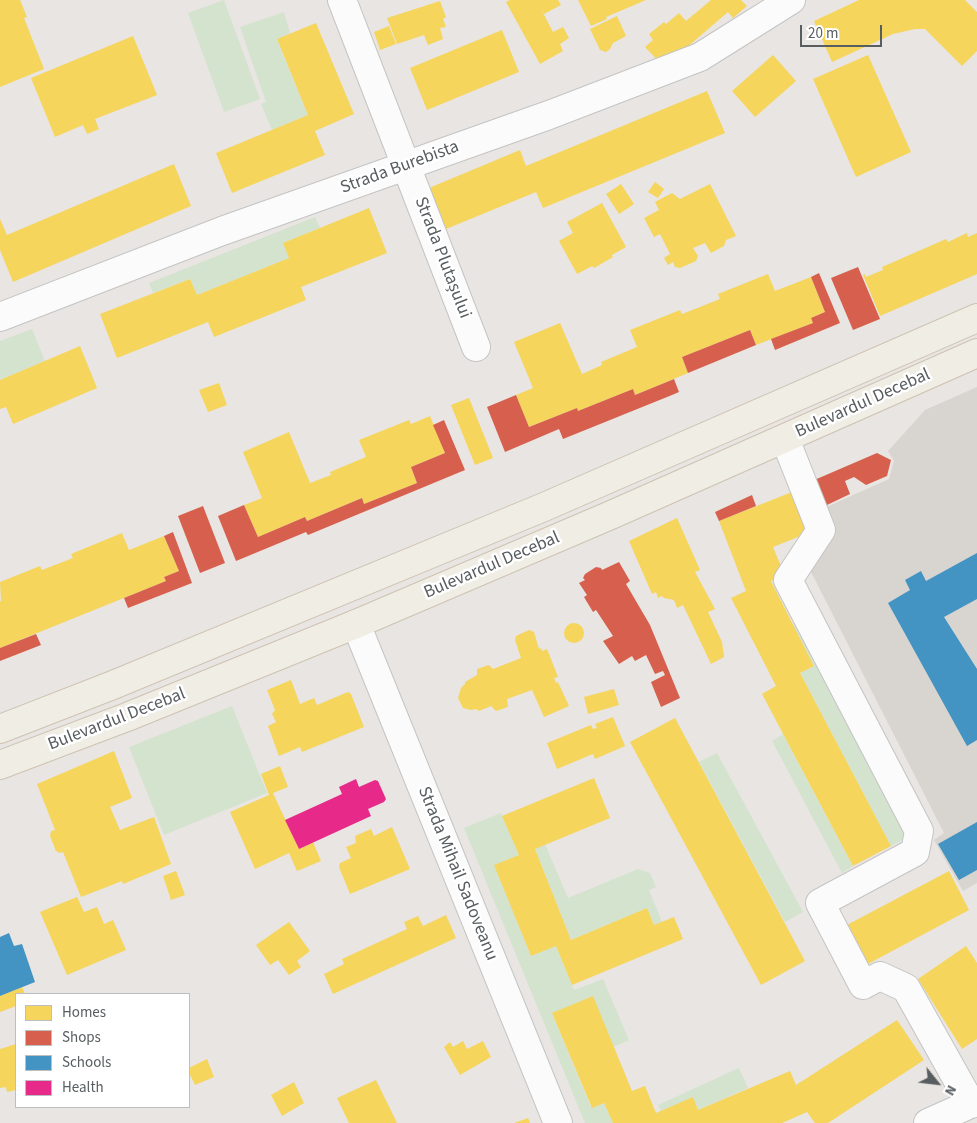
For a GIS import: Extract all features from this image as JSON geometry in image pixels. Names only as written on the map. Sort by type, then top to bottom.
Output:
[{"type":"main road","name":"Bulevardul Decebal","points":[[0,729],[122,681],[544,507],[977,318]]},
{"type":"main road","name":"Bulevardul Decebal","points":[[0,765],[356,624],[785,439],[977,353]]},
{"type":"street","name":"Strada Plutașului","points":[[342,0],[476,348]]},
{"type":"street","name":"Strada Burebista","points":[[0,317],[222,231],[549,115],[700,57],[791,0]]},
{"type":"street","points":[[785,439],[821,530],[788,580],[919,831],[915,852],[820,903],[863,985],[880,976],[906,988],[974,1102],[928,1123]]},
{"type":"street","name":"Strada Mihail Sadoveanu","points":[[356,624],[558,1123]]},
{"type":"shaded area","points":[[977,387],[977,883],[963,891],[934,840],[944,833],[809,568],[822,509],[889,479],[894,461],[888,451],[925,410]]},
{"type":"green space","points":[[224,0],[260,99],[224,112],[188,13]]},
{"type":"green space","points":[[284,12],[290,33],[277,40],[308,115],[272,130],[261,104],[266,102],[240,27]]},
{"type":"green space","points":[[315,217],[320,228],[283,243],[289,258],[197,295],[190,279],[153,293],[149,283]]},
{"type":"green space","points":[[32,329],[45,361],[0,380],[0,341]]},
{"type":"green space","points":[[808,618],[919,831],[891,846],[800,673],[814,666],[794,626]]},
{"type":"green space","points":[[232,706],[267,793],[164,835],[129,747]]},
{"type":"green space","points":[[783,734],[853,866],[842,873],[772,741]]},
{"type":"green space","points":[[717,753],[803,912],[785,922],[699,762]]},
{"type":"green space","points":[[501,813],[519,855],[495,865],[531,956],[556,946],[574,990],[603,979],[629,1040],[613,1047],[552,1013],[591,1107],[604,1103],[613,1123],[585,1123],[464,828]]},
{"type":"green space","points":[[545,844],[568,898],[638,869],[650,873],[656,887],[649,890],[662,922],[654,925],[647,908],[571,940],[535,849]]},
{"type":"green space","points":[[739,1068],[748,1088],[698,1110],[693,1098],[661,1111],[658,1105]]},
{"type":"building: Homes","points":[[0,0],[20,0],[27,17],[24,18],[44,69],[0,87]]},
{"type":"building: Homes","points":[[510,0],[558,0],[561,5],[544,14],[540,7],[553,32],[563,27],[569,38],[560,44],[563,51],[540,64],[506,2]]},
{"type":"building: Homes","points":[[578,0],[646,0],[606,17],[607,19],[591,26]]},
{"type":"building: Homes","points":[[711,0],[741,0],[747,6],[733,18],[728,12],[671,61],[662,65],[645,47],[653,40],[649,34],[664,22],[666,24],[679,13],[686,21]]},
{"type":"building: Homes","points":[[859,0],[965,0],[977,12],[977,51],[962,66],[925,29],[915,29],[893,34],[832,62],[814,21]]},
{"type":"building: Homes","points":[[440,1],[446,17],[443,19],[446,27],[440,28],[443,39],[428,45],[424,35],[397,44],[387,18]]},
{"type":"building: Homes","points":[[617,16],[626,36],[613,43],[606,52],[600,50],[590,29]]},
{"type":"building: Homes","points":[[316,23],[354,114],[315,131],[325,155],[232,193],[216,153],[308,115],[277,39]]},
{"type":"building: Homes","points":[[389,26],[396,44],[380,50],[374,32]]},
{"type":"building: Homes","points":[[502,30],[519,72],[427,110],[410,68]]},
{"type":"building: Homes","points":[[133,36],[157,95],[95,119],[99,129],[87,134],[83,125],[55,137],[31,78]]},
{"type":"building: Homes","points":[[773,55],[796,81],[755,117],[732,91]]},
{"type":"building: Homes","points":[[868,55],[911,152],[856,177],[813,79]]},
{"type":"building: Homes","points":[[707,91],[725,133],[543,208],[536,192],[446,229],[429,188],[520,150],[526,166]]},
{"type":"building: Homes","points":[[174,164],[191,206],[13,282],[0,250],[0,219],[7,235]]},
{"type":"building: Homes","points":[[655,182],[664,189],[658,198],[648,192]]},
{"type":"building: Homes","points":[[621,184],[634,204],[619,214],[606,194]]},
{"type":"building: Homes","points":[[710,184],[736,236],[726,240],[724,246],[711,253],[705,243],[693,248],[698,256],[696,261],[680,268],[675,267],[673,262],[668,265],[664,258],[670,254],[660,234],[654,237],[644,218],[659,210],[655,202],[672,193],[680,199]]},
{"type":"building: Homes","points":[[602,203],[626,247],[594,268],[592,266],[577,274],[559,241],[573,233],[567,222]]},
{"type":"building: Homes","points":[[369,208],[387,253],[301,287],[306,300],[214,337],[208,322],[117,358],[100,314],[190,279],[197,295],[289,258],[283,243]]},
{"type":"building: Homes","points":[[967,233],[968,237],[977,233],[977,274],[880,316],[863,275],[865,274],[866,277],[883,270],[882,267],[946,239],[948,242]]},
{"type":"building: Homes","points":[[768,274],[775,291],[811,277],[825,312],[811,318],[813,323],[756,345],[750,330],[682,357],[688,373],[635,395],[633,389],[578,411],[577,408],[529,427],[516,395],[533,388],[514,342],[560,323],[582,374],[602,365],[601,362],[637,347],[630,330],[680,310],[682,314],[720,299],[718,294]]},
{"type":"building: Homes","points":[[80,346],[97,388],[13,424],[6,407],[0,409],[0,380]]},
{"type":"building: Homes","points":[[219,383],[227,405],[208,412],[199,390]]},
{"type":"building: Homes","points":[[469,398],[493,458],[475,465],[451,405]]},
{"type":"building: Homes","points":[[430,416],[445,453],[411,467],[417,483],[364,504],[362,498],[307,521],[305,517],[258,537],[244,505],[262,498],[243,452],[289,432],[310,483],[331,475],[330,472],[366,457],[359,440],[409,420],[411,424]]},
{"type":"building: Homes","points":[[797,490],[813,531],[773,547],[785,576],[771,581],[814,666],[800,673],[891,846],[853,866],[762,694],[776,686],[731,598],[746,591],[719,521]]},
{"type":"building: Homes","points":[[677,518],[700,570],[695,572],[715,609],[708,612],[722,642],[724,657],[711,664],[683,605],[677,608],[674,600],[662,596],[658,598],[656,592],[652,594],[629,541]]},
{"type":"building: Homes","points":[[122,533],[129,550],[164,536],[179,571],[164,577],[166,581],[0,648],[0,582],[40,566],[42,570],[73,558],[71,554]]},
{"type":"building: Homes","points":[[574,623],[581,626],[584,633],[581,640],[574,643],[567,640],[564,633],[567,626]]},
{"type":"building: Homes","points":[[529,630],[534,632],[539,649],[541,648],[542,651],[547,649],[558,677],[554,678],[556,683],[558,682],[569,706],[544,717],[532,690],[507,699],[508,707],[496,711],[491,706],[479,711],[463,708],[458,698],[465,682],[477,675],[477,669],[489,665],[493,669],[521,658],[515,640],[516,636]]},
{"type":"building: Homes","points":[[291,680],[300,704],[314,698],[317,705],[348,692],[351,694],[364,727],[302,752],[300,747],[279,756],[268,726],[276,722],[272,714],[275,710],[267,690]]},
{"type":"building: Homes","points":[[614,689],[619,705],[588,714],[584,697]]},
{"type":"building: Homes","points":[[613,717],[625,746],[595,759],[593,754],[557,769],[547,743],[591,725],[593,729],[597,728],[595,724]]},
{"type":"building: Homes","points":[[675,718],[805,961],[761,985],[630,742]]},
{"type":"building: Homes","points":[[114,751],[132,798],[110,807],[120,830],[154,817],[171,864],[123,884],[122,881],[81,897],[63,852],[56,851],[50,836],[51,831],[55,830],[37,784]]},
{"type":"building: Homes","points":[[280,766],[288,787],[273,793],[299,849],[313,842],[321,861],[297,871],[289,853],[255,869],[230,812],[269,795],[261,774]]},
{"type":"building: Homes","points":[[594,778],[610,818],[535,849],[571,940],[647,908],[654,925],[674,917],[683,939],[572,985],[556,946],[531,956],[494,865],[519,855],[502,816]]},
{"type":"building: Homes","points":[[392,827],[410,869],[350,894],[339,867],[340,863],[351,858],[346,847],[356,843],[355,836],[371,829],[374,836]]},
{"type":"building: Homes","points":[[176,871],[185,895],[171,900],[163,876]]},
{"type":"building: Homes","points":[[949,871],[969,910],[866,965],[845,926]]},
{"type":"building: Homes","points":[[77,897],[84,912],[97,907],[104,924],[113,920],[126,950],[67,975],[40,912]]},
{"type":"building: Homes","points":[[446,915],[456,938],[333,994],[324,974],[344,964],[342,959],[407,929],[404,922],[418,916],[423,926]]},
{"type":"building: Homes","points":[[289,922],[310,951],[297,961],[301,967],[289,975],[278,960],[270,965],[256,945]]},
{"type":"building: Homes","points":[[966,946],[977,963],[977,1039],[962,1049],[918,979]]},
{"type":"building: Homes","points":[[22,987],[25,993],[15,993],[15,1006],[0,1012],[0,996]]},
{"type":"building: Homes","points":[[593,996],[632,1091],[645,1086],[656,1113],[693,1097],[698,1110],[790,1071],[796,1085],[897,1020],[924,1060],[828,1123],[815,1123],[807,1112],[782,1123],[613,1123],[604,1103],[592,1108],[552,1013]]},
{"type":"building: Homes","points":[[463,1041],[467,1049],[483,1041],[491,1057],[460,1075],[444,1047],[450,1042],[453,1047]]},
{"type":"building: Homes","points":[[15,1044],[15,1090],[7,1092],[6,1087],[0,1088],[0,1049]]},
{"type":"building: Homes","points":[[207,1059],[214,1077],[195,1085],[190,1075],[190,1068]]},
{"type":"building: Homes","points":[[376,1080],[397,1123],[349,1123],[337,1098]]},
{"type":"building: Homes","points":[[294,1082],[304,1103],[282,1116],[271,1095]]},
{"type":"building: Homes","points":[[528,1118],[530,1123],[514,1123]]},
{"type":"building: Shops","points":[[858,267],[880,319],[853,330],[831,278]]},
{"type":"building: Shops","points":[[819,273],[840,323],[775,350],[771,339],[813,323],[811,318],[825,312],[811,277]]},
{"type":"building: Shops","points":[[750,330],[756,345],[688,373],[682,357]]},
{"type":"building: Shops","points":[[674,379],[679,392],[563,439],[559,429],[505,452],[487,407],[516,395],[529,427],[577,408],[578,411],[633,389],[635,395]]},
{"type":"building: Shops","points":[[444,420],[465,470],[308,535],[306,532],[236,561],[218,516],[244,505],[258,537],[305,517],[307,521],[362,498],[364,504],[417,483],[411,467],[445,453],[433,425]]},
{"type":"building: Shops","points":[[877,453],[891,460],[887,476],[866,485],[854,477],[845,481],[850,494],[827,505],[823,497],[819,499],[812,481]]},
{"type":"building: Shops","points":[[752,495],[756,506],[719,521],[715,512]]},
{"type":"building: Shops","points":[[203,506],[225,563],[200,573],[178,516]]},
{"type":"building: Shops","points":[[173,532],[192,583],[128,608],[124,598],[166,581],[164,577],[179,571],[164,536]]},
{"type":"building: Shops","points":[[619,562],[630,581],[626,584],[650,625],[680,698],[661,707],[651,682],[665,675],[663,671],[655,674],[646,655],[635,661],[632,656],[619,664],[603,641],[613,636],[596,610],[593,612],[584,597],[587,595],[579,583],[585,580],[583,578],[585,574],[596,567],[602,570]]},
{"type":"building: Shops","points":[[36,634],[41,645],[0,661],[0,648]]},
{"type":"building: Schools","points":[[977,553],[977,599],[944,617],[977,669],[977,740],[967,746],[888,603],[910,590],[905,580],[921,571],[926,581]]},
{"type":"building: Schools","points":[[977,822],[977,870],[959,880],[938,844]]},
{"type":"building: Schools","points":[[9,933],[14,946],[22,944],[35,982],[0,996],[0,937]]},
{"type":"building: Health","points":[[356,779],[359,787],[375,780],[378,781],[386,799],[384,802],[368,809],[371,816],[299,849],[285,820],[342,794],[339,787]]}]
